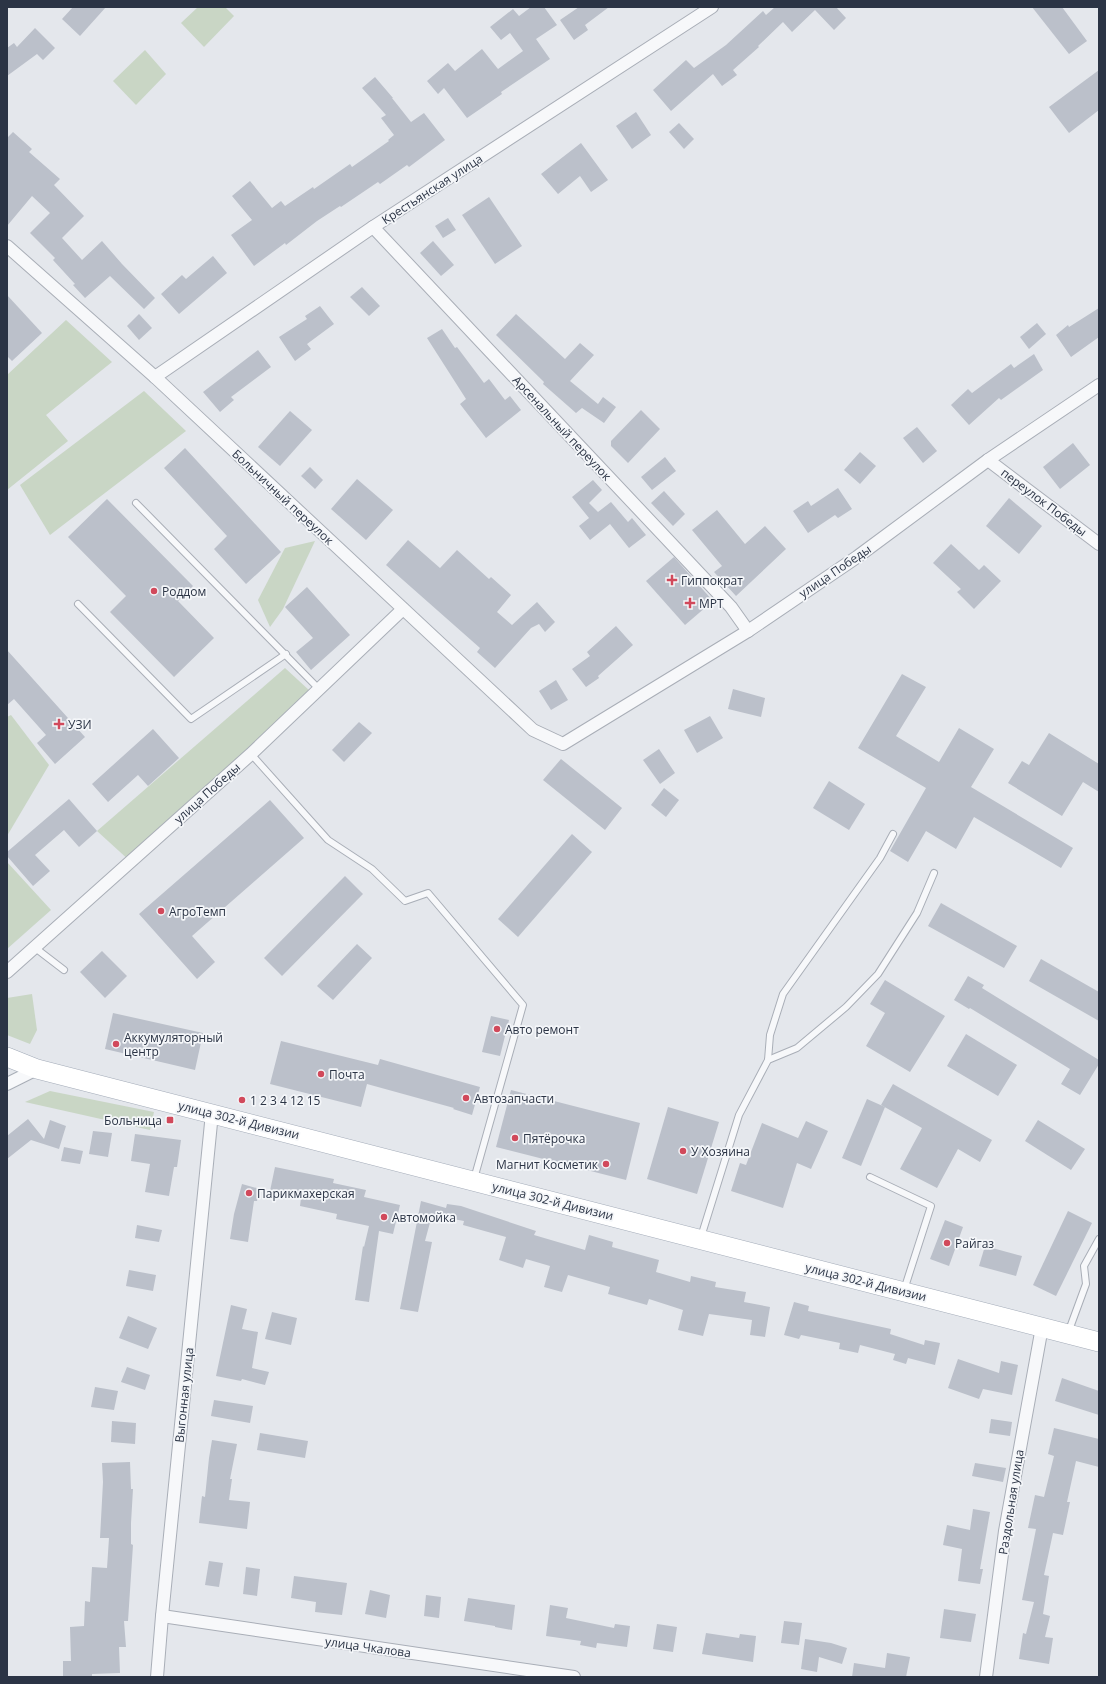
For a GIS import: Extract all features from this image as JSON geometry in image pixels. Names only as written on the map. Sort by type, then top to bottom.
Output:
[{"type":"main road","name":"улица 302-й Дивизии","points":[[7,1058],[37,1070],[212,1113],[1099,1342]]},
{"type":"street","name":"Крестьянская улица","points":[[155,377],[373,227],[708,8]]},
{"type":"street","name":"Арсенальный переулок","points":[[373,227],[730,607],[748,631]]},
{"type":"street","name":"Больничный переулок","points":[[7,246],[155,377],[533,730],[562,744]]},
{"type":"street","name":"улица Победы","points":[[562,744],[748,631],[857,558],[988,460],[1099,384]]},
{"type":"street","name":"переулок Победы","points":[[988,460],[1099,544]]},
{"type":"street","name":"улица Победы","points":[[7,972],[251,754],[403,609]]},
{"type":"street","points":[[7,1084],[37,1070]]},
{"type":"street","name":"Выгонная улица","points":[[158,1677],[162,1616],[212,1113]]},
{"type":"street","name":"Раздольная улица","points":[[986,1677],[1006,1532],[1042,1327]]},
{"type":"street","name":"улица Чкалова","points":[[162,1616],[574,1677]]},
{"type":"lane","points":[[136,503],[319,689]]},
{"type":"lane","points":[[78,604],[191,720],[286,654]]},
{"type":"lane","points":[[251,754],[328,840],[372,869],[405,901],[428,893],[523,1005],[473,1180]]},
{"type":"lane","points":[[700,1239],[739,1115],[768,1060],[770,1035],[783,994],[880,858],[893,834]]},
{"type":"lane","points":[[768,1060],[797,1048],[846,1007],[878,974],[917,913],[934,873]]},
{"type":"lane","points":[[34,947],[64,970]]},
{"type":"lane","points":[[870,1177],[931,1206],[904,1292]]},
{"type":"lane","points":[[1068,1334],[1086,1284],[1084,1266],[1099,1239]]},
{"type":"green space","points":[[198,7],[225,7],[234,16],[204,47],[181,23]]},
{"type":"green space","points":[[145,50],[166,74],[136,105],[113,81]]},
{"type":"green space","points":[[66,320],[112,362],[46,415],[68,441],[7,490],[7,375]]},
{"type":"green space","points":[[144,391],[186,431],[50,535],[20,485]]},
{"type":"green space","points":[[315,541],[283,609],[270,627],[258,600],[285,548]]},
{"type":"green space","points":[[285,668],[310,691],[131,862],[97,831]]},
{"type":"green space","points":[[11,715],[49,765],[7,836],[7,717]]},
{"type":"green space","points":[[7,862],[51,910],[7,949]]},
{"type":"green space","points":[[32,994],[37,1030],[30,1044],[7,1035],[7,998]]},
{"type":"green space","points":[[50,1091],[154,1112],[150,1130],[25,1102]]},
{"type":"building","points":[[73,7],[106,7],[80,36],[62,19]]},
{"type":"building","points":[[531,7],[544,7],[557,25],[536,39],[550,59],[501,92],[502,94],[467,118],[444,88],[438,94],[427,81],[448,63],[455,71],[482,49],[498,69],[523,51],[510,33],[501,40],[490,27],[513,9],[519,16]]},
{"type":"building","points":[[579,7],[609,7],[585,25],[588,30],[574,40],[560,20]]},
{"type":"building","points":[[775,7],[836,7],[846,18],[834,30],[815,10],[792,32],[783,22],[758,46],[759,47],[733,70],[737,75],[722,86],[713,74],[671,111],[653,90],[686,60],[694,68],[726,45],[763,11],[766,15]]},
{"type":"building","points":[[1032,7],[1062,7],[1087,41],[1069,54]]},
{"type":"building","points":[[35,28],[55,48],[43,60],[37,54],[7,76],[7,48],[14,43],[17,47]]},
{"type":"building","points":[[1099,70],[1099,110],[1069,133],[1049,107]]},
{"type":"building","points":[[375,77],[411,122],[424,113],[445,140],[409,167],[407,165],[380,184],[378,182],[317,221],[286,245],[285,243],[254,266],[231,235],[252,220],[232,196],[250,181],[272,208],[281,201],[285,206],[313,187],[314,189],[350,164],[352,167],[389,141],[388,140],[394,135],[381,118],[386,115],[362,88]]},
{"type":"building","points":[[636,112],[651,135],[632,149],[616,126]]},
{"type":"building","points":[[679,123],[694,139],[684,149],[669,132]]},
{"type":"building","points":[[13,132],[32,149],[29,152],[60,179],[54,185],[84,216],[62,238],[82,260],[102,241],[155,298],[144,309],[110,276],[85,298],[73,285],[75,284],[53,260],[55,258],[30,233],[50,213],[32,196],[7,226],[7,138]]},
{"type":"building","points":[[581,143],[608,180],[591,192],[580,176],[558,194],[541,174]]},
{"type":"building","points":[[489,197],[522,246],[495,264],[462,215]]},
{"type":"building","points":[[448,218],[456,230],[443,238],[435,226]]},
{"type":"building","points":[[433,241],[454,265],[441,276],[420,253]]},
{"type":"building","points":[[213,256],[227,273],[179,314],[161,294],[182,275],[186,279]]},
{"type":"building","points":[[362,287],[380,306],[369,316],[350,297]]},
{"type":"building","points":[[7,295],[42,333],[12,361],[7,356]]},
{"type":"building","points":[[320,306],[334,324],[307,344],[311,349],[295,361],[279,337],[307,319],[305,316]]},
{"type":"building","points":[[1099,308],[1099,337],[1071,357],[1056,335],[1068,325],[1069,327]]},
{"type":"building","points":[[139,314],[152,328],[139,340],[127,326]]},
{"type":"building","points":[[516,314],[565,359],[580,343],[594,355],[570,381],[598,404],[603,397],[616,407],[604,423],[582,408],[576,413],[543,384],[544,382],[496,335]]},
{"type":"building","points":[[1037,323],[1046,334],[1029,349],[1020,337]]},
{"type":"building","points":[[442,329],[455,348],[457,347],[484,383],[489,379],[505,400],[510,396],[521,410],[486,438],[460,404],[466,399],[427,338]]},
{"type":"building","points":[[258,350],[271,367],[231,397],[234,400],[220,412],[203,392]]},
{"type":"building","points":[[1034,354],[1043,370],[1001,400],[999,398],[969,425],[951,405],[968,389],[972,393],[1011,364],[1014,368]]},
{"type":"building","points":[[641,410],[660,429],[628,463],[611,446],[611,441]]},
{"type":"building","points":[[290,411],[312,430],[280,466],[258,447]]},
{"type":"building","points":[[917,427],[937,451],[923,463],[903,438]]},
{"type":"building","points":[[1073,443],[1090,465],[1060,489],[1043,467]]},
{"type":"building","points":[[185,448],[281,552],[246,584],[214,549],[227,536],[164,468]]},
{"type":"building","points":[[860,452],[876,466],[860,484],[844,470]]},
{"type":"building","points":[[665,457],[676,471],[652,490],[641,477]]},
{"type":"building","points":[[310,467],[323,480],[315,489],[301,476]]},
{"type":"building","points":[[357,479],[393,510],[366,540],[331,509]]},
{"type":"building","points":[[593,480],[602,490],[589,503],[598,512],[611,502],[628,522],[632,518],[646,535],[629,548],[610,524],[590,540],[579,526],[589,518],[572,497]]},
{"type":"building","points":[[838,488],[852,509],[838,518],[835,515],[808,533],[793,511],[808,501],[811,506]]},
{"type":"building","points":[[664,491],[685,514],[673,526],[651,503]]},
{"type":"building","points":[[1009,498],[1042,526],[1019,554],[986,526]]},
{"type":"building","name":"Роддом","points":[[107,499],[193,586],[178,601],[214,638],[174,677],[110,612],[126,596],[68,537]]},
{"type":"building","points":[[717,510],[745,544],[765,526],[786,549],[736,596],[714,572],[722,566],[692,530]]},
{"type":"building","points":[[408,540],[440,568],[457,550],[489,579],[491,577],[511,595],[497,612],[512,625],[537,602],[555,622],[545,632],[539,624],[531,628],[495,668],[477,652],[480,648],[386,565]]},
{"type":"building","points":[[951,544],[979,570],[984,565],[1001,581],[974,609],[957,592],[961,589],[933,563]]},
{"type":"building","points":[[674,557],[713,601],[685,625],[646,581]]},
{"type":"building","points":[[307,587],[350,635],[311,670],[296,652],[313,638],[285,607]]},
{"type":"building","points":[[616,626],[633,645],[598,676],[599,678],[586,687],[572,669],[590,656],[587,652]]},
{"type":"building","points":[[7,650],[85,737],[55,764],[37,743],[46,735],[14,699],[7,705]]},
{"type":"building","points":[[902,674],[926,687],[896,736],[939,762],[959,728],[994,749],[971,787],[1073,848],[1061,868],[974,817],[956,849],[926,831],[908,862],[890,851],[926,788],[858,748]]},
{"type":"building","points":[[556,680],[568,700],[551,710],[539,691]]},
{"type":"building","points":[[733,689],[765,698],[761,717],[728,709]]},
{"type":"building","points":[[710,716],[723,738],[697,753],[684,730]]},
{"type":"building","points":[[359,722],[372,733],[344,762],[332,750]]},
{"type":"building","points":[[153,729],[179,758],[148,786],[138,775],[108,802],[92,784]]},
{"type":"building","points":[[1049,733],[1099,764],[1099,792],[1083,782],[1062,816],[1008,783],[1022,761],[1029,765]]},
{"type":"building","points":[[659,749],[675,773],[660,784],[643,760]]},
{"type":"building","points":[[561,759],[622,808],[605,830],[543,780]]},
{"type":"building","points":[[829,781],[865,804],[849,830],[813,808]]},
{"type":"building","points":[[664,788],[679,800],[666,817],[651,805]]},
{"type":"building","points":[[69,799],[97,831],[79,847],[64,830],[35,855],[50,871],[33,886],[7,856],[7,852]]},
{"type":"building","points":[[270,800],[304,838],[192,936],[215,962],[197,979],[139,914]]},
{"type":"building","points":[[572,834],[592,852],[518,937],[498,919]]},
{"type":"building","points":[[345,876],[363,894],[282,976],[264,958]]},
{"type":"building","points":[[941,903],[1017,946],[1004,968],[928,926]]},
{"type":"building","points":[[357,944],[372,958],[333,1000],[317,986]]},
{"type":"building","points":[[102,951],[127,976],[105,998],[80,972]]},
{"type":"building","points":[[1041,959],[1099,992],[1099,1021],[1029,981]]},
{"type":"building","points":[[968,976],[984,985],[982,988],[1099,1060],[1099,1064],[1080,1095],[1061,1084],[1070,1069],[970,1008],[969,1009],[954,1000]]},
{"type":"building","points":[[885,980],[945,1016],[910,1072],[866,1046],[885,1013],[870,1004]]},
{"type":"building","points":[[113,1013],[203,1033],[195,1070],[105,1049]]},
{"type":"building","points":[[491,1016],[509,1020],[500,1056],[482,1052]]},
{"type":"building","points":[[966,1034],[1017,1065],[998,1096],[947,1066]]},
{"type":"building","points":[[281,1041],[378,1065],[380,1059],[480,1087],[472,1115],[453,1109],[454,1108],[367,1084],[361,1107],[270,1084]]},
{"type":"building","points":[[893,1084],[992,1140],[980,1162],[958,1149],[937,1188],[900,1169],[922,1128],[881,1105]]},
{"type":"building","points":[[511,1090],[640,1123],[626,1180],[496,1147]]},
{"type":"building","points":[[867,1099],[885,1107],[861,1166],[842,1158]]},
{"type":"building","name":"У Хозяина","points":[[668,1107],[719,1122],[697,1194],[647,1179]]},
{"type":"building","points":[[28,1119],[44,1139],[50,1120],[66,1126],[59,1149],[31,1140],[7,1159],[7,1136]]},
{"type":"building","points":[[1038,1120],[1085,1149],[1071,1170],[1025,1141]]},
{"type":"building","points":[[806,1121],[828,1131],[811,1169],[797,1163],[783,1208],[731,1191],[740,1163],[746,1165],[762,1123],[798,1138]]},
{"type":"building","points":[[93,1131],[112,1133],[108,1157],[89,1154]]},
{"type":"building","points":[[135,1134],[181,1140],[177,1167],[174,1167],[169,1196],[145,1192],[150,1164],[131,1161]]},
{"type":"building","points":[[64,1147],[83,1151],[80,1164],[61,1161]]},
{"type":"building","points":[[275,1167],[334,1179],[333,1183],[366,1190],[364,1197],[400,1205],[393,1234],[379,1231],[369,1302],[355,1300],[363,1246],[364,1247],[369,1226],[336,1219],[337,1214],[300,1206],[301,1198],[270,1191]]},
{"type":"building","points":[[242,1184],[260,1189],[257,1201],[254,1201],[248,1242],[230,1239],[234,1214]]},
{"type":"building","points":[[421,1201],[446,1208],[447,1204],[461,1206],[536,1231],[534,1235],[585,1250],[589,1235],[613,1242],[612,1247],[659,1260],[656,1272],[690,1282],[691,1276],[716,1282],[715,1287],[746,1292],[744,1302],[770,1307],[765,1337],[750,1335],[752,1320],[709,1314],[703,1336],[678,1330],[683,1310],[649,1299],[647,1305],[608,1294],[610,1287],[568,1275],[562,1292],[544,1287],[550,1266],[526,1259],[523,1268],[499,1260],[506,1237],[463,1225],[464,1221],[432,1215],[425,1241],[432,1242],[418,1312],[400,1309]]},
{"type":"building","points":[[1068,1211],[1092,1223],[1056,1296],[1033,1285]]},
{"type":"building","name":"Райгаз","points":[[945,1220],[963,1227],[949,1266],[930,1259]]},
{"type":"building","points":[[137,1225],[162,1230],[159,1242],[135,1238]]},
{"type":"building","points":[[985,1246],[1022,1256],[1016,1276],[979,1266]]},
{"type":"building","points":[[129,1270],[156,1275],[153,1291],[126,1286]]},
{"type":"building","points":[[794,1302],[809,1306],[808,1311],[891,1329],[890,1334],[924,1345],[925,1340],[940,1343],[935,1365],[908,1358],[906,1364],[893,1360],[895,1354],[860,1345],[858,1353],[839,1349],[840,1343],[801,1335],[799,1339],[784,1335]]},
{"type":"building","points":[[231,1305],[247,1309],[242,1329],[258,1332],[252,1368],[269,1372],[265,1385],[242,1379],[241,1381],[216,1376]]},
{"type":"building","points":[[272,1312],[297,1318],[291,1345],[265,1339]]},
{"type":"building","points":[[128,1316],[157,1328],[148,1349],[119,1338]]},
{"type":"building","points":[[958,1359],[999,1373],[1001,1361],[1018,1365],[1012,1395],[983,1389],[979,1399],[948,1388]]},
{"type":"building","points":[[127,1367],[150,1375],[145,1390],[121,1382]]},
{"type":"building","points":[[1062,1378],[1099,1391],[1099,1415],[1055,1401]]},
{"type":"building","points":[[95,1387],[118,1391],[114,1410],[91,1407]]},
{"type":"building","points":[[214,1400],[253,1406],[250,1423],[211,1416]]},
{"type":"building","points":[[991,1419],[1012,1422],[1010,1436],[989,1433]]},
{"type":"building","points":[[112,1421],[136,1423],[135,1444],[111,1442]]},
{"type":"building","points":[[1054,1428],[1099,1439],[1099,1467],[1076,1461],[1067,1502],[1070,1502],[1063,1535],[1053,1533],[1044,1575],[1049,1576],[1043,1614],[1050,1616],[1045,1637],[1053,1638],[1049,1664],[1019,1659],[1023,1633],[1026,1634],[1034,1602],[1022,1600],[1036,1529],[1028,1528],[1035,1495],[1044,1497],[1054,1456],[1048,1454]]},
{"type":"building","points":[[260,1433],[308,1441],[305,1458],[257,1450]]},
{"type":"building","points":[[212,1440],[237,1444],[230,1479],[232,1479],[229,1500],[250,1502],[247,1529],[199,1523],[202,1496],[205,1497]]},
{"type":"building","points":[[130,1462],[131,1489],[133,1489],[131,1544],[133,1545],[128,1621],[124,1621],[126,1647],[119,1647],[120,1673],[92,1674],[92,1677],[63,1677],[63,1661],[71,1661],[70,1627],[84,1626],[85,1601],[90,1602],[92,1567],[107,1568],[109,1538],[100,1538],[103,1482],[102,1463]]},
{"type":"building","points":[[975,1463],[1006,1468],[1003,1482],[972,1476]]},
{"type":"building","points":[[973,1509],[990,1512],[980,1569],[983,1569],[980,1584],[958,1581],[962,1549],[943,1545],[947,1525],[970,1530]]},
{"type":"building","points":[[209,1561],[223,1563],[219,1587],[205,1585]]},
{"type":"building","points":[[246,1567],[260,1569],[257,1596],[243,1594]]},
{"type":"building","points":[[294,1576],[347,1583],[342,1615],[315,1612],[316,1602],[291,1598]]},
{"type":"building","points":[[370,1590],[390,1595],[386,1618],[365,1614]]},
{"type":"building","points":[[426,1595],[441,1597],[439,1618],[424,1616]]},
{"type":"building","points":[[468,1598],[515,1605],[512,1630],[464,1621]]},
{"type":"building","points":[[550,1605],[568,1608],[566,1618],[614,1628],[615,1624],[630,1626],[627,1647],[597,1643],[596,1648],[580,1645],[581,1641],[546,1636]]},
{"type":"building","points":[[944,1609],[976,1614],[971,1642],[940,1638]]},
{"type":"building","points":[[784,1621],[802,1623],[799,1645],[781,1643]]},
{"type":"building","points":[[657,1624],[677,1627],[673,1652],[653,1649]]},
{"type":"building","points":[[706,1633],[739,1638],[740,1634],[756,1636],[753,1662],[702,1654]]},
{"type":"building","points":[[805,1639],[831,1643],[847,1648],[842,1664],[819,1657],[817,1672],[801,1669]]},
{"type":"building","points":[[887,1653],[910,1657],[906,1677],[852,1677],[854,1663],[885,1668]]},
{"type":"place","name":"Гиппократ","points":[[672,580]]},
{"type":"place","name":"Роддом","points":[[154,591]]},
{"type":"place","name":"МРТ","points":[[690,603]]},
{"type":"place","name":"УЗИ","points":[[59,724]]},
{"type":"place","name":"АгроТемп","points":[[161,911]]},
{"type":"place","name":"Авто ремонт","points":[[497,1029]]},
{"type":"place","name":"Аккумуляторный центр","points":[[116,1044]]},
{"type":"place","name":"Почта","points":[[321,1074]]},
{"type":"place","name":"Автозапчасти","points":[[466,1098]]},
{"type":"place","name":"1 2 3 4 12 15","points":[[242,1100]]},
{"type":"place","name":"Больница","points":[[170,1120]]},
{"type":"place","name":"Пятёрочка","points":[[515,1138]]},
{"type":"place","name":"У Хозяина","points":[[683,1151]]},
{"type":"place","name":"Магнит Косметик","points":[[606,1164]]},
{"type":"place","name":"Парикмахерская","points":[[249,1193]]},
{"type":"place","name":"Автомойка","points":[[384,1217]]},
{"type":"place","name":"Райгаз","points":[[947,1243]]}]
